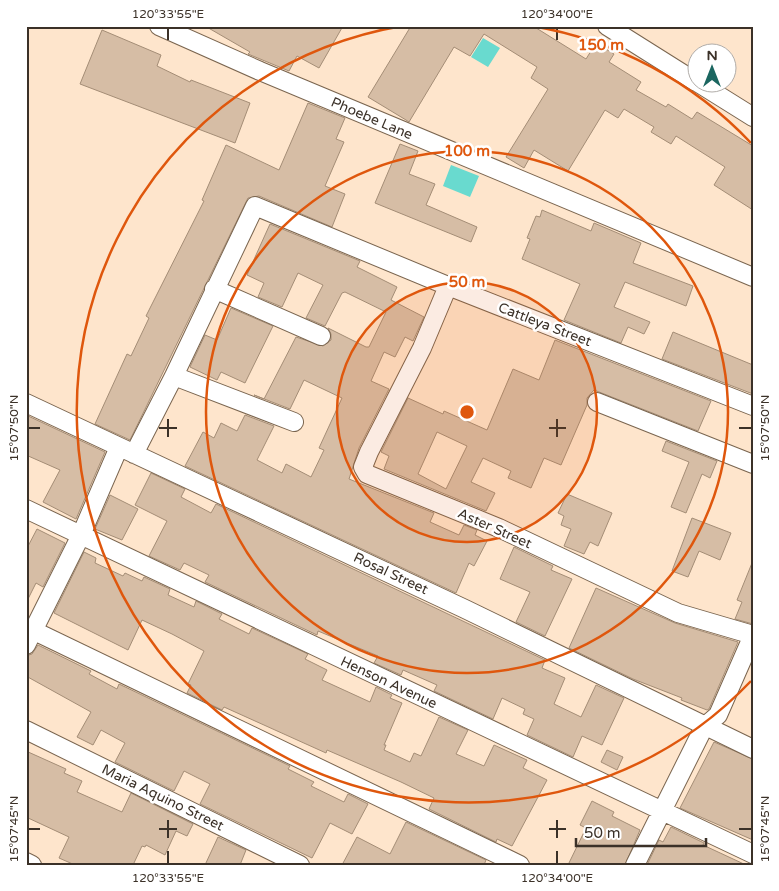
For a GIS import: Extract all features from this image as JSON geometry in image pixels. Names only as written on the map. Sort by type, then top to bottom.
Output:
[{"type":"street","name":"Phoebe Lane","points":[[159,26],[193,33],[753,277]]},
{"type":"street","points":[[607,26],[686,75]]},
{"type":"street","points":[[713,92],[753,117]]},
{"type":"street","name":"Cattleya Street","points":[[214,289],[255,206],[448,286],[753,406]]},
{"type":"street","name":"Aster Street","points":[[448,286],[422,348],[369,452],[363,467],[367,474],[499,528],[678,613],[753,635]]},
{"type":"street","points":[[321,336],[214,289],[174,376],[126,450],[29,634],[520,865]]},
{"type":"street","points":[[174,376],[294,422]]},
{"type":"street","name":"Rosal Street","points":[[26,402],[465,609],[704,727],[753,749]]},
{"type":"street","points":[[597,402],[753,464]]},
{"type":"street","name":"Henson Avenue","points":[[26,509],[753,854]]},
{"type":"street","points":[[635,865],[660,811],[704,727],[718,715],[753,635]]},
{"type":"street","name":"Maria Aquino Street","points":[[26,730],[300,865]]},
{"type":"street","points":[[26,862],[32,865]]},
{"type":"water","points":[[483,38],[500,48],[488,67],[471,57]]},
{"type":"water","points":[[451,165],[479,176],[470,197],[443,186]]},
{"type":"building","points":[[205,26],[343,26],[319,68],[297,56],[289,71],[248,54],[250,52]]},
{"type":"building","points":[[411,26],[533,26],[586,59],[596,43],[614,54],[609,62],[641,82],[636,90],[666,107],[668,104],[692,119],[697,112],[753,146],[753,210],[714,185],[725,167],[676,136],[671,144],[651,132],[654,127],[624,109],[618,118],[605,110],[568,171],[534,150],[524,168],[506,157],[548,89],[531,78],[537,67],[484,34],[470,56],[454,47],[409,122],[368,97]]},
{"type":"building","points":[[102,30],[161,55],[157,66],[190,82],[191,80],[250,103],[235,143],[80,84]]},
{"type":"building","points":[[308,103],[345,118],[336,139],[344,142],[325,186],[345,194],[332,227],[259,196],[248,198],[130,440],[95,424],[127,354],[131,356],[149,318],[146,316],[204,201],[202,200],[226,145],[279,170]]},
{"type":"building","points":[[400,144],[418,151],[409,174],[435,184],[426,205],[477,227],[471,242],[375,203]]},
{"type":"building","points":[[542,210],[591,231],[594,223],[641,243],[633,263],[693,286],[686,306],[625,282],[614,307],[650,322],[644,334],[628,327],[621,343],[564,320],[580,284],[522,259],[530,239],[527,238],[536,216],[540,217]]},
{"type":"building","points":[[270,224],[360,261],[357,267],[397,287],[391,300],[424,317],[413,341],[405,337],[395,357],[384,352],[371,381],[389,389],[359,448],[349,479],[434,513],[430,522],[459,535],[464,525],[477,530],[475,535],[487,541],[474,566],[469,563],[456,593],[185,466],[203,432],[214,438],[221,423],[237,431],[245,415],[274,426],[257,460],[282,473],[286,464],[311,477],[324,450],[319,448],[342,398],[304,380],[290,409],[264,399],[296,337],[323,346],[331,340],[328,328],[369,347],[386,312],[345,292],[342,293],[325,326],[306,318],[323,285],[298,273],[282,307],[258,297],[264,283],[247,275]]},
{"type":"building","points":[[231,308],[273,326],[245,383],[221,372],[217,380],[190,367],[205,335],[217,340]]},
{"type":"building","points":[[673,332],[753,365],[753,394],[662,359]]},
{"type":"building","points":[[555,340],[711,401],[698,431],[594,390],[587,398],[587,405],[561,465],[544,458],[531,488],[508,478],[511,471],[483,458],[471,482],[495,493],[486,511],[384,469],[389,456],[381,452],[408,398],[443,414],[444,411],[487,430],[513,369],[539,380]],"holes":[[[437,432],[467,446],[446,489],[418,474]]]},
{"type":"building","points":[[26,415],[105,452],[76,519],[43,502],[60,470],[26,455]]},
{"type":"building","points":[[666,441],[717,461],[710,478],[702,474],[686,513],[671,507],[689,462],[662,451]]},
{"type":"building","points":[[151,473],[185,489],[181,497],[211,513],[216,504],[545,660],[542,668],[565,678],[554,704],[581,717],[596,685],[624,698],[602,745],[582,736],[573,757],[527,735],[534,719],[523,714],[525,709],[502,698],[493,719],[434,691],[437,685],[403,670],[401,675],[374,663],[378,656],[318,631],[317,635],[205,582],[209,575],[184,563],[180,570],[149,556],[167,521],[135,505]]},
{"type":"building","points":[[567,494],[612,513],[598,546],[590,542],[584,554],[564,546],[571,529],[561,525],[564,516],[558,513]]},
{"type":"building","points":[[110,495],[138,509],[122,540],[95,529]]},
{"type":"building","points":[[692,518],[731,533],[720,560],[699,551],[688,577],[672,571]]},
{"type":"building","points":[[37,529],[65,543],[43,587],[36,583],[26,603],[26,550]]},
{"type":"building","points":[[514,547],[553,566],[551,570],[572,579],[545,636],[516,622],[530,592],[500,579]]},
{"type":"building","points":[[84,552],[96,558],[95,563],[123,576],[125,573],[142,581],[144,577],[170,589],[168,595],[194,607],[196,601],[222,614],[219,619],[249,634],[252,628],[308,654],[305,659],[327,670],[322,680],[370,702],[376,687],[392,695],[390,698],[402,703],[384,745],[386,745],[384,750],[410,762],[414,753],[421,756],[439,717],[468,730],[456,754],[484,766],[494,745],[527,760],[523,768],[547,780],[512,846],[497,839],[496,842],[429,809],[434,798],[401,782],[327,750],[326,753],[224,707],[222,710],[187,693],[191,685],[188,684],[204,651],[172,634],[142,620],[128,650],[54,613]]},
{"type":"building","points":[[752,563],[753,624],[735,619],[742,602],[737,600]]},
{"type":"building","points":[[596,588],[675,623],[738,642],[709,709],[707,710],[681,700],[682,698],[633,679],[569,648]]},
{"type":"building","points":[[38,645],[91,671],[89,674],[117,689],[119,684],[290,766],[288,769],[314,782],[311,786],[344,802],[348,794],[368,804],[352,834],[330,823],[312,858],[200,804],[210,784],[184,771],[174,791],[115,762],[125,743],[101,730],[93,745],[77,737],[91,712],[26,676],[26,656],[32,654]]},
{"type":"building","points":[[714,742],[753,759],[753,840],[680,808]]},
{"type":"building","points":[[607,750],[623,757],[617,770],[601,762]]},
{"type":"building","points":[[26,751],[66,769],[64,773],[82,781],[77,792],[122,812],[131,793],[193,824],[187,836],[176,831],[165,855],[146,845],[145,847],[142,846],[133,865],[75,865],[59,858],[69,837],[26,817]]},
{"type":"building","points":[[592,801],[614,812],[612,816],[640,830],[625,865],[568,865],[586,828],[580,825]]},
{"type":"building","points":[[406,822],[486,860],[484,865],[342,865],[357,837],[390,854]]},
{"type":"building","points":[[671,827],[704,843],[703,845],[746,865],[647,865],[659,840],[663,842]]},
{"type":"building","points":[[218,837],[246,850],[240,865],[205,865]]}]
